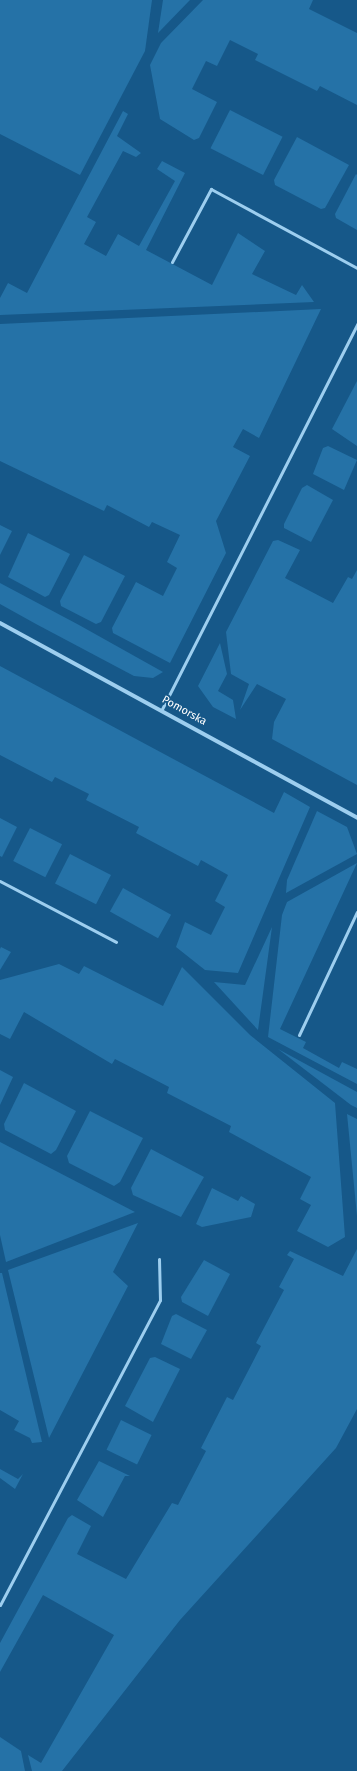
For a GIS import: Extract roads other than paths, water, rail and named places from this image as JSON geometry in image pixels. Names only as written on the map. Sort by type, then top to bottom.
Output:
[{"type":"street","name":"Pomorska","points":[[0,623],[162,709],[357,818]]},
{"type":"lane","points":[[172,262],[211,189],[357,268]]},
{"type":"lane","points":[[162,709],[357,324]]},
{"type":"lane","points":[[0,881],[116,942]]},
{"type":"lane","points":[[299,1035],[357,912]]},
{"type":"lane","points":[[0,1605],[160,1300],[159,1259]]}]
